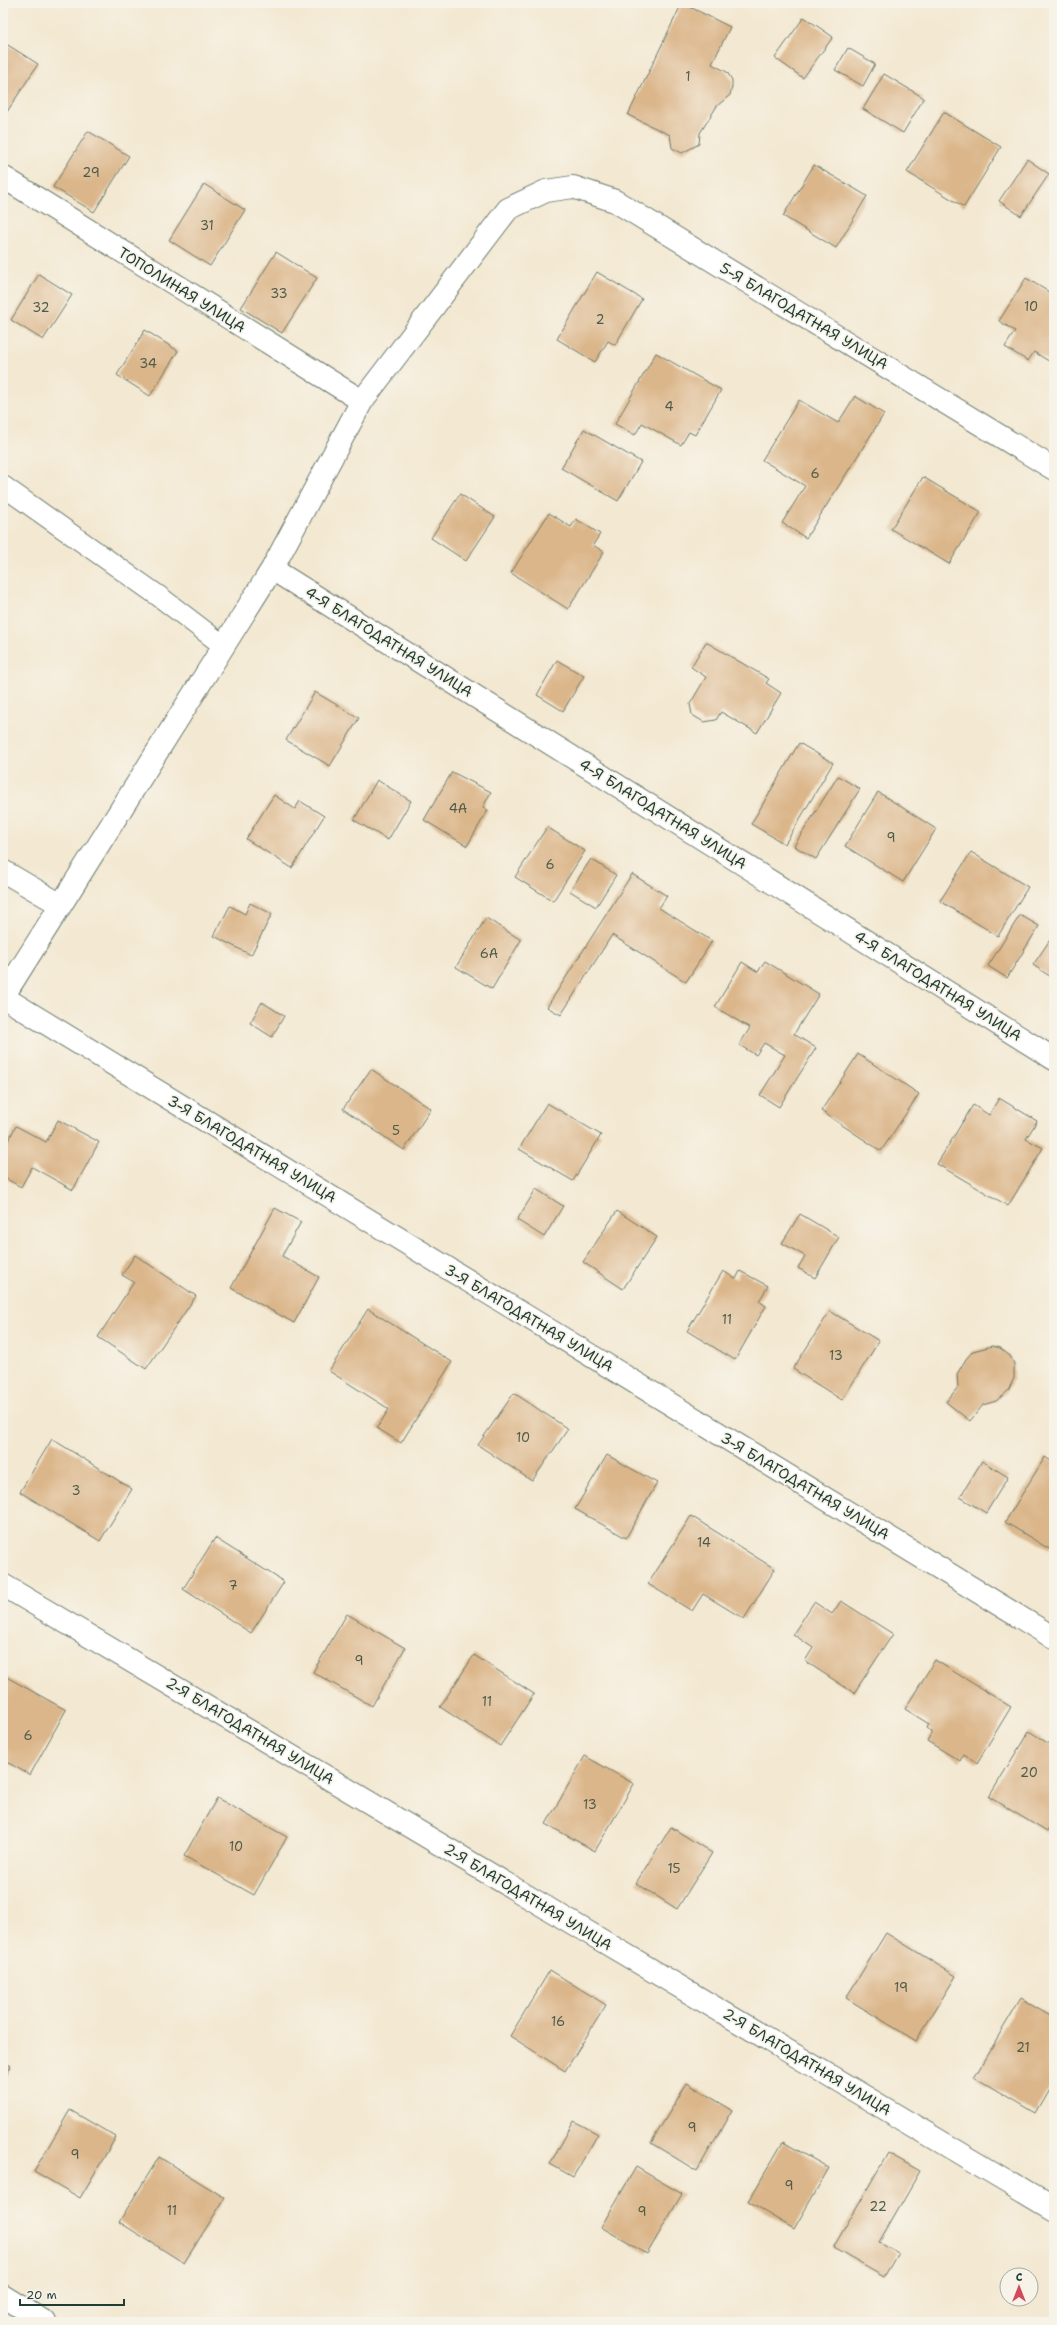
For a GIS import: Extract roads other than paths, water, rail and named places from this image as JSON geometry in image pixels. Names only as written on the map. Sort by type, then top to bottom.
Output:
[{"type":"street","name":"ТОПОЛИНАЯ УЛИЦА","points":[[3,176],[362,401]]},
{"type":"street","name":"5-Я БЛАГОДАТНАЯ УЛИЦА","points":[[3,997],[272,569],[362,401],[508,209],[546,191],[573,187],[615,201],[1054,469]]},
{"type":"street","name":"4-Я БЛАГОДАТНАЯ УЛИЦА","points":[[272,569],[1054,1059]]},
{"type":"street","points":[[3,870],[61,905]]},
{"type":"street","name":"3-Я БЛАГОДАТНАЯ УЛИЦА","points":[[3,997],[1054,1638]]},
{"type":"street","name":"2-Я БЛАГОДАТНАЯ УЛИЦА","points":[[3,1585],[1054,2209]]},
{"type":"street","points":[[3,2296],[45,2322]]},
{"type":"lane","points":[[3,486],[160,597],[224,646]]}]
